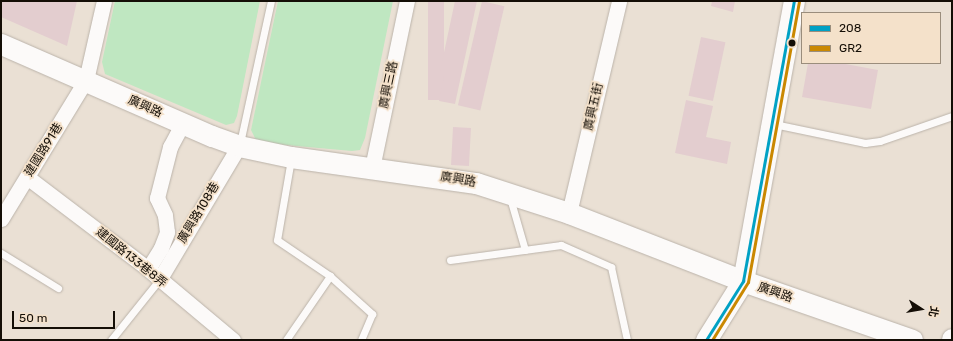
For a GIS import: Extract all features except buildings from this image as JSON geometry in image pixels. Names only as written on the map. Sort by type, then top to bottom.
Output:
[{"type":"street","name":"建國路91巷","points":[[1,219],[86,80],[104,1]]},
{"type":"street","name":"廣興三路","points":[[372,168],[407,1]]},
{"type":"street","name":"廣興五街","points":[[569,213],[619,1]]},
{"type":"street","points":[[706,340],[730,304],[743,281],[794,1]]},
{"type":"street","name":"廣興路","points":[[1,44],[86,80],[182,124],[239,146],[291,157],[476,183],[509,192],[569,213],[743,281],[912,340]]},
{"type":"street","points":[[148,269],[161,248],[166,232],[165,215],[156,198],[170,147],[182,124]]},
{"type":"street","name":"廣興路108巷","points":[[159,280],[239,146]]},
{"type":"street","name":"建國路133巷8弄","points":[[27,177],[148,269],[159,280],[233,340]]},
{"type":"lane","points":[[239,146],[271,1]]},
{"type":"lane","points":[[772,124],[865,143],[880,141],[952,116]]},
{"type":"lane","points":[[291,157],[277,240],[330,276],[372,314],[361,340]]},
{"type":"lane","points":[[509,192],[525,250]]},
{"type":"lane","points":[[450,260],[562,244],[611,267],[627,340]]},
{"type":"lane","points":[[1,253],[58,288]]},
{"type":"lane","points":[[286,340],[330,276]]},
{"type":"lane","points":[[110,340],[159,280]]},
{"type":"green space","points":[[115,1],[260,1],[237,116],[234,123],[226,125],[105,74],[102,62]]},
{"type":"green space","points":[[278,1],[393,1],[365,138],[360,150],[352,151],[264,143],[256,140],[251,130]]},
{"type":"transit line","name":"208","points":[[706,340],[743,281],[794,1]]},
{"type":"transit line","name":"GR2","points":[[712,340],[748,282],[799,2]]}]
